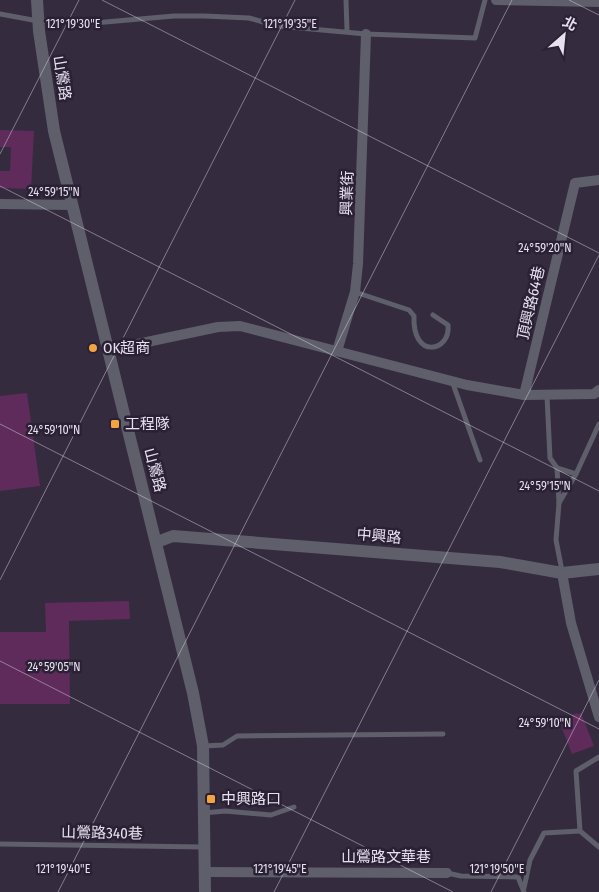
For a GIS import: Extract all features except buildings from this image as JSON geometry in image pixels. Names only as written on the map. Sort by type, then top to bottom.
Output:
[{"type":"street","name":"山鶯路","points":[[37,0],[38,21],[54,131],[157,542],[193,693],[203,746],[205,892]]},
{"type":"street","points":[[496,0],[599,2]]},
{"type":"street","name":"興業街","points":[[337,352],[355,292],[362,181],[366,34]]},
{"type":"street","name":"頂興路64巷","points":[[524,395],[575,183],[599,180]]},
{"type":"street","points":[[0,204],[71,204]]},
{"type":"street","points":[[109,350],[218,327],[240,326],[452,380],[524,395],[547,396],[597,393]]},
{"type":"street","name":"中興路","points":[[157,542],[173,536],[500,562],[562,573],[599,569]]},
{"type":"street","points":[[562,573],[571,623],[599,717]]},
{"type":"street","name":"山鶯路文華巷","points":[[204,872],[447,873]]},
{"type":"lane","points":[[346,0],[347,30]]},
{"type":"lane","points":[[0,14],[38,21],[94,23],[180,16],[249,18],[278,26],[347,30],[366,34],[475,38],[485,0]]},
{"type":"lane","points":[[355,292],[409,310],[414,316],[414,328],[417,339],[432,348],[441,344],[448,331],[448,325],[433,315]]},
{"type":"lane","points":[[452,380],[480,460]]},
{"type":"lane","points":[[547,396],[550,458],[557,468],[560,503],[556,540],[562,573]]},
{"type":"lane","points":[[560,503],[576,474],[599,424]]},
{"type":"lane","points":[[557,468],[576,474]]},
{"type":"lane","points":[[203,746],[223,745],[237,736],[442,734]]},
{"type":"lane","points":[[580,831],[576,771],[599,757]]},
{"type":"lane","points":[[203,814],[225,811],[271,815],[294,806]]},
{"type":"lane","points":[[524,890],[530,860],[544,834],[580,831],[599,847]]},
{"type":"lane","name":"山鶯路340巷","points":[[0,844],[204,847]]},
{"type":"lane","points":[[447,873],[460,876],[518,877],[524,890]]},
{"type":"place","name":"OK超商","points":[[93,348]]},
{"type":"place","name":"工程隊","points":[[115,424]]},
{"type":"place","name":"中興路口","points":[[211,799]]}]
